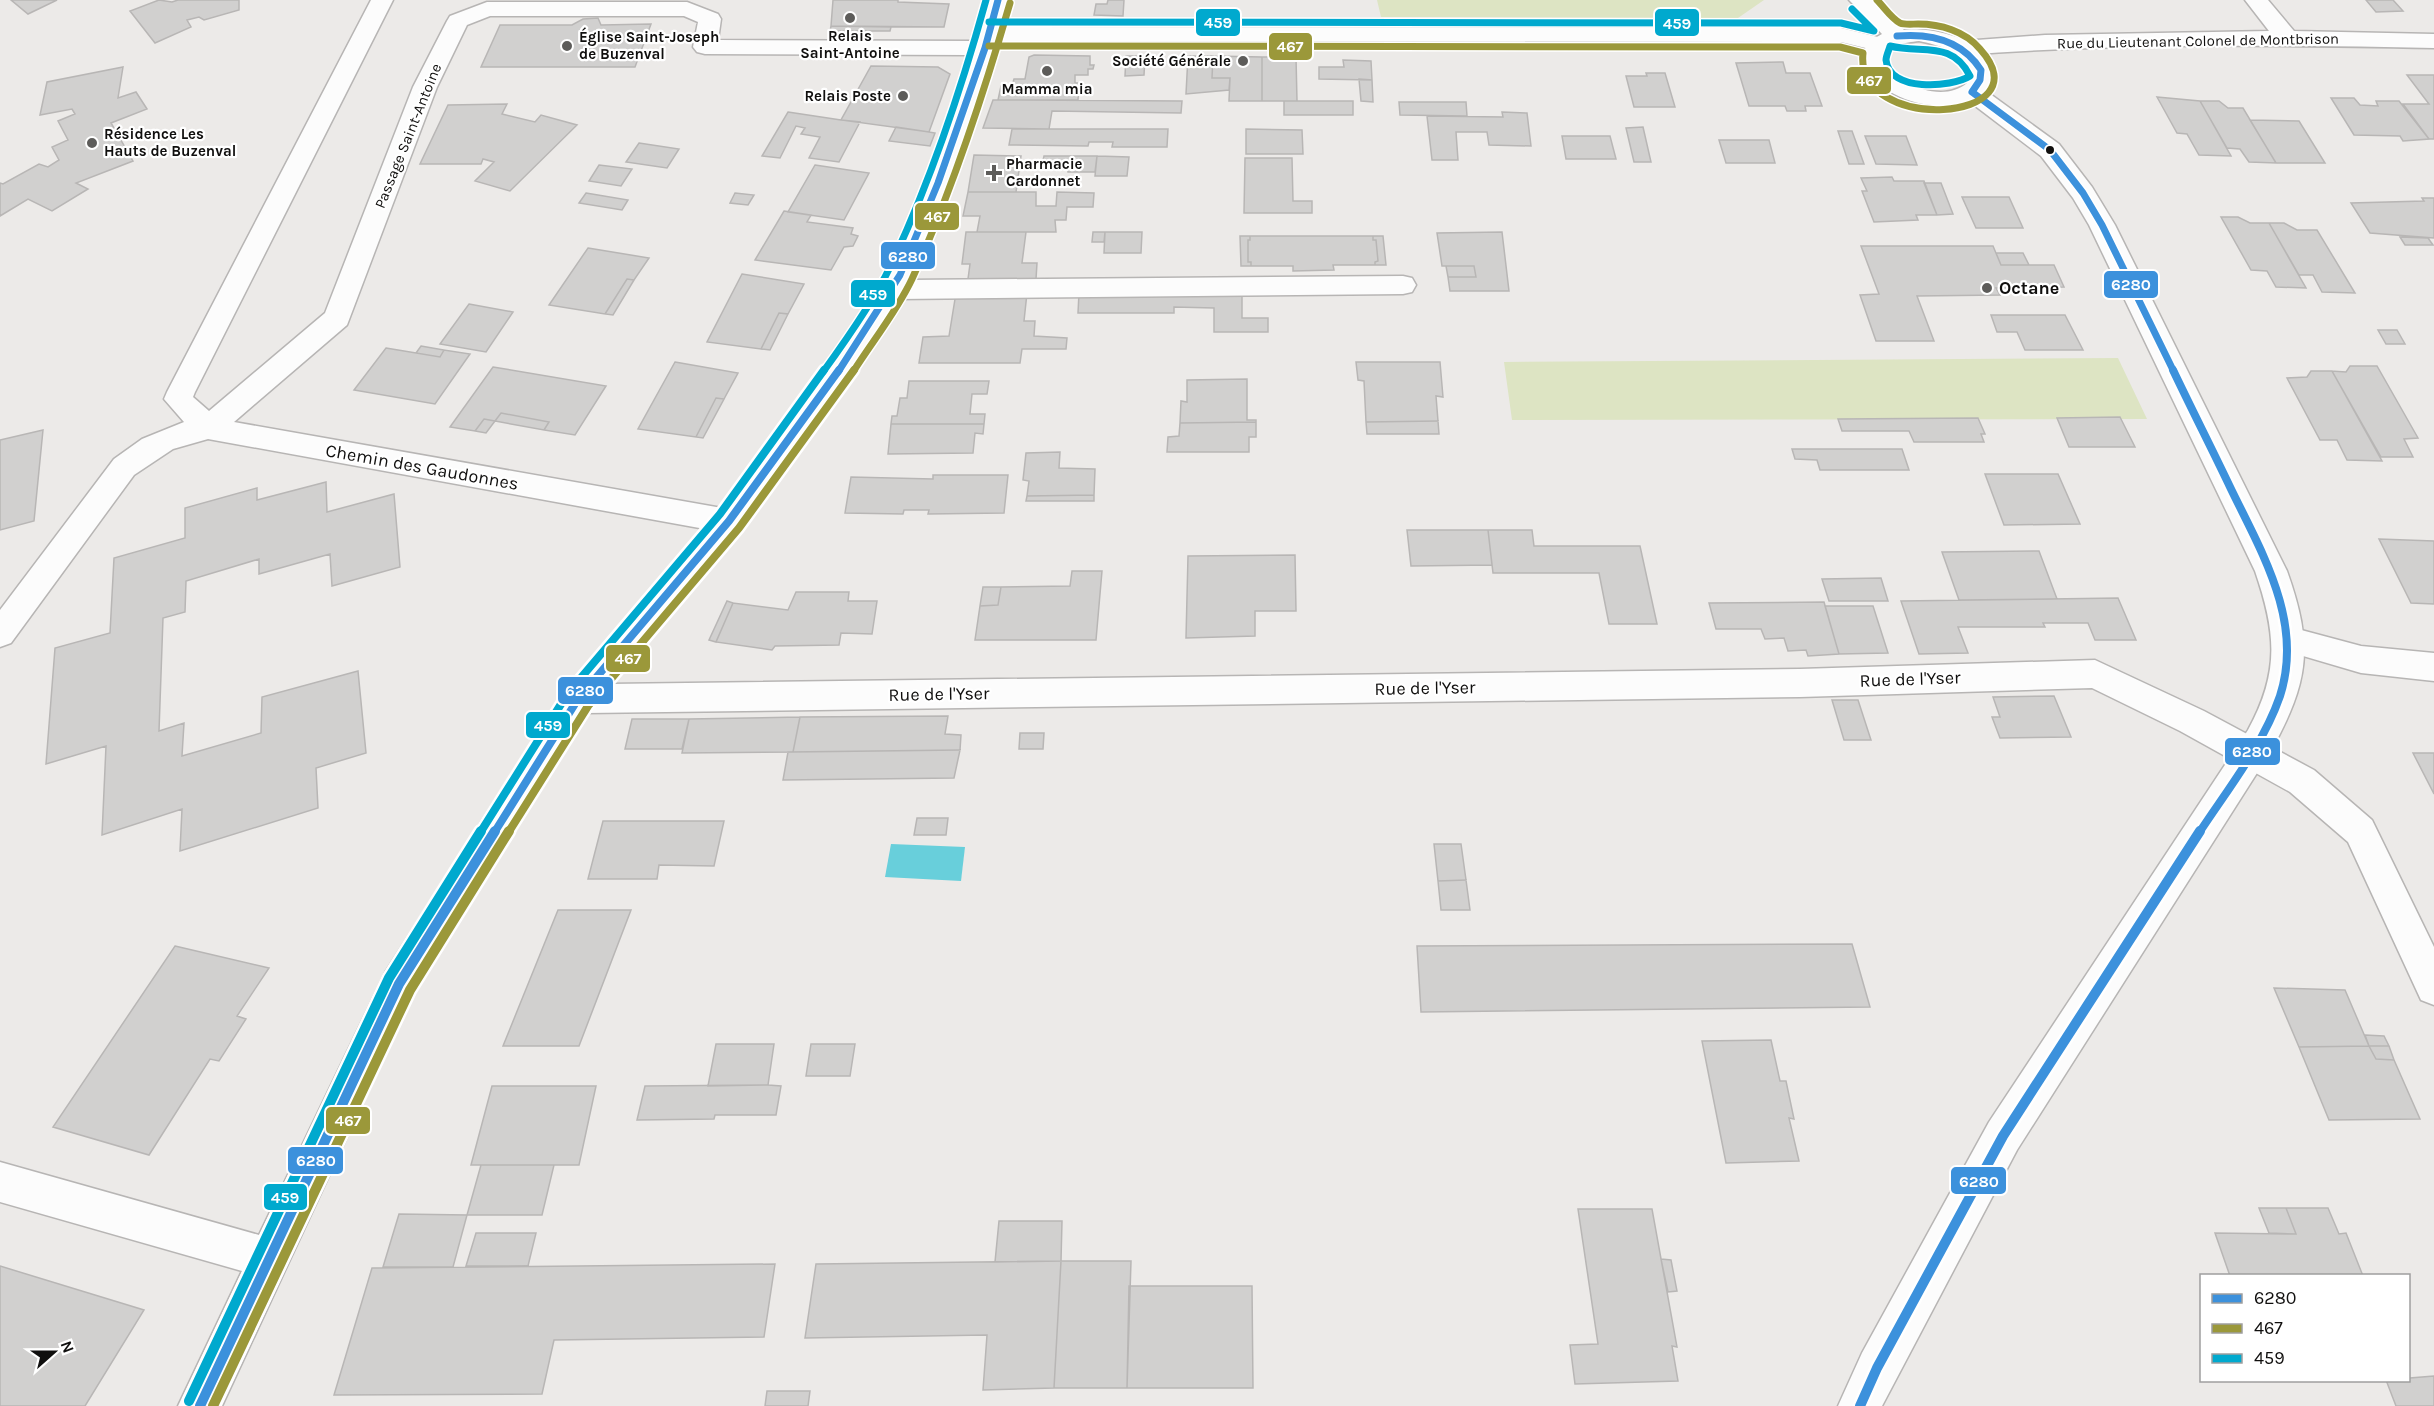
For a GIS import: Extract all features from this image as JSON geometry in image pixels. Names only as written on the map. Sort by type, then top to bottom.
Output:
[{"type":"street","points":[[208,428],[178,399],[382,0]]},
{"type":"street","points":[[200,1406],[399,984],[578,699],[729,521],[838,372],[900,275],[938,183],[987,41],[998,0]]},
{"type":"street","points":[[1860,0],[1888,40]]},
{"type":"street","points":[[2256,0],[2287,38]]},
{"type":"street","name":"Passage Saint-Antoine","points":[[208,428],[337,318],[425,87],[458,21],[487,9],[687,9],[710,20],[705,47],[1240,35],[1840,35],[1888,40]]},
{"type":"street","points":[[1919,34],[1942,39],[1963,48],[1976,59],[1982,72],[1981,83],[1972,93],[1956,98],[1937,99],[1916,96],[1881,78],[1873,66],[1872,54],[1888,40],[1919,34]]},
{"type":"street","name":"Rue du Lieutenant Colonel de Montbrison","points":[[1963,48],[2020,43],[2287,38],[2434,40]]},
{"type":"street","points":[[1860,1406],[1876,1368],[2003,1136],[2222,795],[2253,753],[2283,696],[2290,660],[2290,640],[2285,609],[2271,571],[2102,225],[2058,158],[1972,93]]},
{"type":"street","points":[[890,290],[1403,285]]},
{"type":"street","name":"Chemin des Gaudonnes","points":[[0,634],[124,467],[144,449],[190,431],[208,428],[729,521]]},
{"type":"street","points":[[2290,640],[2348,657],[2406,667],[2434,667]]},
{"type":"street","name":"Rue de l'Yser","points":[[578,699],[1800,683],[2095,674],[2253,753],[2302,781],[2360,831],[2434,987]]},
{"type":"street","points":[[0,1182],[269,1258]]},
{"type":"green space","points":[[1377,0],[1764,0],[1738,18],[1381,17]]},
{"type":"green space","points":[[2118,358],[2147,419],[1512,420],[1504,362]]},
{"type":"water","points":[[891,844],[965,847],[961,881],[885,877]]},
{"type":"building","points":[[11,0],[57,0],[28,14]]},
{"type":"building","points":[[159,0],[172,2],[178,0],[239,0],[239,10],[204,20],[199,17],[187,20],[191,27],[155,43],[130,11]]},
{"type":"building","points":[[833,0],[898,0],[898,2],[949,4],[944,27],[831,26]]},
{"type":"building","points":[[1108,0],[1124,0],[1123,16],[1094,15],[1096,4],[1107,4]]},
{"type":"building","points":[[2366,0],[2393,0],[2403,11],[2376,12]]},
{"type":"building","name":"Église Saint-Joseph de Buzenval","points":[[598,18],[601,25],[651,24],[635,67],[481,67],[500,25],[572,25],[583,19]]},
{"type":"building","points":[[831,26],[891,27],[890,31],[830,31]]},
{"type":"building","points":[[1034,55],[1090,56],[1090,65],[1094,65],[1093,69],[1088,69],[1088,75],[1075,75],[1075,83],[1079,83],[1078,100],[998,100],[1001,86],[1012,86],[1014,79],[1025,79],[1029,57]]},
{"type":"building","points":[[1126,56],[1145,56],[1144,75],[1125,76]]},
{"type":"building","points":[[1188,56],[1213,56],[1212,78],[1230,78],[1229,90],[1186,94]]},
{"type":"building","points":[[1213,56],[1262,57],[1262,101],[1229,101],[1230,78],[1212,78]]},
{"type":"building","points":[[1262,57],[1296,57],[1297,101],[1262,101]]},
{"type":"building","points":[[1343,60],[1371,61],[1372,80],[1319,79],[1319,67],[1344,67]]},
{"type":"building","points":[[1783,62],[1786,73],[1810,73],[1822,106],[1805,106],[1806,111],[1787,111],[1785,106],[1749,106],[1736,63]]},
{"type":"building","points":[[871,66],[938,67],[950,74],[929,132],[841,120]]},
{"type":"building","name":"Résidence Les Hauts de Buzenval","points":[[123,67],[118,98],[136,92],[147,109],[111,123],[133,161],[76,183],[88,189],[52,211],[28,199],[0,216],[0,183],[3,184],[39,164],[48,167],[59,160],[52,147],[68,140],[58,121],[75,114],[72,109],[40,115],[47,82]]},
{"type":"building","points":[[1646,73],[1665,73],[1675,107],[1634,107],[1626,76],[1647,76]]},
{"type":"building","points":[[2407,75],[2434,75],[2434,139],[2429,139],[2403,104],[2429,104]]},
{"type":"building","points":[[1359,79],[1372,80],[1373,102],[1361,101]]},
{"type":"building","points":[[2157,97],[2200,101],[2231,156],[2199,155],[2187,134],[2177,133]]},
{"type":"building","points":[[2331,98],[2354,98],[2360,105],[2378,106],[2376,101],[2399,101],[2429,139],[2403,141],[2400,136],[2354,135]]},
{"type":"building","points":[[993,100],[1182,101],[1181,113],[1052,111],[1049,129],[983,128]]},
{"type":"building","points":[[1284,101],[1353,101],[1353,115],[1284,115]]},
{"type":"building","points":[[2200,101],[2219,101],[2228,108],[2243,108],[2276,163],[2249,162],[2240,149],[2227,148]]},
{"type":"building","points":[[1399,102],[1466,102],[1467,116],[1400,115]]},
{"type":"building","points":[[507,104],[502,114],[535,122],[541,115],[577,125],[510,191],[475,181],[494,162],[483,159],[481,164],[420,164],[448,105]]},
{"type":"building","points":[[788,112],[860,122],[839,162],[809,158],[820,137],[801,134],[805,128],[796,126],[780,158],[762,156]]},
{"type":"building","points":[[1502,112],[1527,113],[1531,146],[1489,145],[1487,132],[1456,132],[1458,160],[1432,160],[1427,116],[1503,117]]},
{"type":"building","points":[[2250,120],[2299,121],[2325,163],[2276,163]]},
{"type":"building","points":[[896,127],[935,133],[930,146],[889,141]]},
{"type":"building","points":[[1643,127],[1651,162],[1634,162],[1626,128]]},
{"type":"building","points":[[1012,129],[1168,129],[1167,147],[1112,147],[1113,142],[1089,142],[1088,146],[1009,145]]},
{"type":"building","points":[[1246,129],[1302,130],[1303,154],[1246,154]]},
{"type":"building","points":[[1838,131],[1852,131],[1864,164],[1849,164]]},
{"type":"building","points":[[1562,136],[1610,136],[1616,159],[1566,159]]},
{"type":"building","points":[[1865,136],[1906,136],[1917,165],[1876,164]]},
{"type":"building","points":[[1719,140],[1769,140],[1775,163],[1726,163]]},
{"type":"building","points":[[639,143],[679,149],[667,168],[626,162]]},
{"type":"building","points":[[974,155],[1021,156],[1016,192],[968,192]]},
{"type":"building","points":[[1044,156],[1097,156],[1095,172],[1068,172],[1068,166],[1042,166]]},
{"type":"building","points":[[1097,156],[1129,157],[1127,176],[1095,176]]},
{"type":"building","points":[[1245,158],[1292,158],[1293,201],[1312,201],[1312,213],[1244,213]]},
{"type":"building","points":[[599,165],[632,169],[621,186],[589,181]]},
{"type":"building","points":[[815,165],[869,173],[844,220],[788,212]]},
{"type":"building","points":[[1892,177],[1894,181],[1924,181],[1937,215],[1916,215],[1918,220],[1874,222],[1862,191],[1867,191],[1861,178]]},
{"type":"building","points":[[1924,183],[1941,183],[1953,214],[1937,215]]},
{"type":"building","points":[[968,192],[1036,192],[1036,206],[1056,206],[1057,192],[1094,193],[1093,207],[1067,207],[1066,220],[1055,220],[1056,232],[977,232],[980,216],[963,216]]},
{"type":"building","points":[[586,193],[628,200],[622,210],[579,203]]},
{"type":"building","points":[[735,193],[754,195],[748,205],[730,203]]},
{"type":"building","points":[[1962,197],[2009,197],[2023,228],[1976,228]]},
{"type":"building","points":[[2422,198],[2434,198],[2434,238],[2370,233],[2351,203],[2424,201]]},
{"type":"building","points":[[784,211],[811,215],[807,222],[853,228],[851,234],[858,236],[853,246],[844,247],[831,270],[755,260]]},
{"type":"building","points":[[2221,217],[2238,217],[2250,223],[2269,223],[2306,288],[2276,287],[2267,271],[2251,270]]},
{"type":"building","points":[[2269,223],[2284,223],[2297,230],[2317,230],[2355,293],[2322,292],[2313,275],[2299,275]]},
{"type":"building","points":[[966,232],[1026,232],[1022,263],[1037,263],[1036,279],[968,279],[970,264],[962,264]]},
{"type":"building","points":[[1093,232],[1105,232],[1104,242],[1092,242]]},
{"type":"building","points":[[1105,232],[1142,232],[1141,253],[1104,253]]},
{"type":"building","points":[[1502,232],[1509,291],[1450,291],[1448,277],[1476,277],[1474,266],[1442,266],[1437,233]]},
{"type":"building","points":[[1240,236],[1250,236],[1248,262],[1251,262],[1251,266],[1241,266]]},
{"type":"building","points":[[1250,236],[1373,236],[1373,240],[1376,240],[1378,261],[1375,265],[1333,265],[1334,270],[1293,271],[1293,266],[1251,266],[1251,262],[1248,262]]},
{"type":"building","points":[[1373,236],[1383,236],[1386,265],[1375,265],[1378,261],[1376,240],[1373,240]]},
{"type":"building","points":[[2400,237],[2428,238],[2433,245],[2405,245]]},
{"type":"building","points":[[1861,246],[1993,246],[2001,265],[2054,265],[2064,287],[1996,288],[2000,295],[1917,296],[1934,341],[1876,341],[1860,295],[1879,294]]},
{"type":"building","points":[[588,248],[649,258],[634,280],[627,279],[605,314],[549,305]]},
{"type":"building","points":[[1996,253],[2023,253],[2029,265],[2001,265]]},
{"type":"building","points":[[1446,266],[1474,266],[1476,277],[1448,277]]},
{"type":"building","points":[[742,274],[804,284],[788,314],[779,313],[761,349],[707,342]]},
{"type":"building","points":[[627,279],[634,280],[613,315],[605,314]]},
{"type":"building","points":[[1242,292],[1242,318],[1268,318],[1268,332],[1214,332],[1214,308],[1174,307],[1174,313],[1078,313],[1079,293]]},
{"type":"building","points":[[956,293],[1027,293],[1024,321],[1035,321],[1034,336],[1067,338],[1066,349],[1022,349],[1020,363],[919,363],[923,337],[949,336]]},
{"type":"building","points":[[469,304],[513,312],[486,352],[440,344]]},
{"type":"building","points":[[779,313],[788,314],[770,350],[761,349]]},
{"type":"building","points":[[1991,315],[2065,315],[2083,350],[2025,350],[2017,332],[1997,332]]},
{"type":"building","points":[[2378,330],[2397,330],[2405,344],[2386,344]]},
{"type":"building","points":[[421,346],[444,350],[440,357],[416,353]]},
{"type":"building","points":[[386,348],[440,357],[444,350],[470,354],[435,404],[354,390]]},
{"type":"building","points":[[675,362],[738,373],[724,399],[716,398],[696,437],[638,429]]},
{"type":"building","points":[[1356,362],[1440,362],[1443,397],[1436,396],[1438,421],[1366,422],[1364,381],[1358,380]]},
{"type":"building","points":[[2350,366],[2377,366],[2418,438],[2404,439],[2413,457],[2381,457],[2332,371],[2346,372]]},
{"type":"building","points":[[493,367],[606,386],[575,435],[544,430],[549,422],[501,413],[495,421],[484,419],[475,431],[450,427]]},
{"type":"building","points":[[2311,371],[2332,371],[2382,461],[2347,460],[2337,440],[2320,440],[2287,378],[2307,377]]},
{"type":"building","points":[[1247,379],[1247,420],[1256,420],[1256,422],[1180,423],[1181,401],[1187,402],[1187,380]]},
{"type":"building","points":[[909,381],[989,381],[987,394],[972,394],[970,414],[985,414],[984,424],[891,424],[892,416],[897,416],[900,398],[907,398]]},
{"type":"building","points":[[716,398],[724,399],[703,438],[696,437]]},
{"type":"building","points":[[501,413],[549,422],[544,430],[495,421]]},
{"type":"building","points":[[2120,417],[2135,447],[2069,447],[2057,418]]},
{"type":"building","points":[[1978,418],[1985,434],[1981,434],[1984,442],[1914,442],[1909,431],[1842,431],[1838,419]]},
{"type":"building","points":[[484,419],[495,421],[486,433],[475,431]]},
{"type":"building","points":[[1438,421],[1439,434],[1367,434],[1366,422]]},
{"type":"building","points":[[1256,422],[1256,437],[1249,437],[1249,452],[1167,452],[1168,437],[1179,436],[1180,423]]},
{"type":"building","points":[[891,424],[984,424],[983,434],[975,433],[973,453],[888,454]]},
{"type":"building","points":[[43,430],[34,521],[0,530],[0,440]]},
{"type":"building","points":[[1792,449],[1902,449],[1909,470],[1820,470],[1817,460],[1795,459]]},
{"type":"building","points":[[1060,452],[1059,468],[1095,469],[1094,495],[1027,496],[1029,481],[1023,480],[1026,453]]},
{"type":"building","points":[[1985,474],[2058,474],[2080,524],[2004,525]]},
{"type":"building","points":[[933,475],[1008,475],[1004,513],[928,514],[929,510],[904,510],[903,514],[845,513],[851,477],[933,479]]},
{"type":"building","points":[[326,482],[327,512],[394,494],[400,567],[332,586],[330,554],[259,574],[259,559],[186,581],[185,612],[163,618],[159,731],[184,723],[182,756],[261,733],[262,697],[358,671],[366,753],[316,768],[318,808],[180,851],[182,809],[102,835],[106,746],[46,764],[55,648],[110,633],[114,558],[185,538],[185,508],[257,488],[257,500]]},
{"type":"building","points":[[1094,495],[1094,501],[1026,501],[1027,496]]},
{"type":"building","points":[[1407,530],[1488,530],[1492,565],[1411,566]]},
{"type":"building","points":[[1488,530],[1532,530],[1534,546],[1640,546],[1657,624],[1609,624],[1599,573],[1493,573]]},
{"type":"building","points":[[2379,539],[2434,541],[2434,604],[2411,603]]},
{"type":"building","points":[[2039,551],[2057,599],[1959,600],[1942,552]]},
{"type":"building","points":[[1295,555],[1296,611],[1255,611],[1255,636],[1186,638],[1188,556]]},
{"type":"building","points":[[1072,571],[1102,571],[1096,640],[975,640],[980,606],[998,605],[1001,587],[1070,586]]},
{"type":"building","points":[[1881,578],[1888,601],[1829,601],[1822,579]]},
{"type":"building","points":[[983,587],[1001,587],[998,605],[980,606]]},
{"type":"building","points":[[796,592],[849,592],[848,601],[877,601],[872,634],[841,633],[839,645],[775,646],[772,650],[716,642],[733,603],[788,610]]},
{"type":"building","points":[[2118,598],[2136,640],[2095,640],[2088,623],[2043,623],[2045,627],[1958,627],[1968,653],[1919,654],[1901,601]]},
{"type":"building","points":[[727,601],[733,603],[716,642],[709,640]]},
{"type":"building","points":[[1824,602],[1839,654],[1808,656],[1806,650],[1788,651],[1784,638],[1765,639],[1761,629],[1716,629],[1709,603]]},
{"type":"building","points":[[1825,606],[1873,606],[1888,653],[1839,654]]},
{"type":"building","points":[[2054,696],[2071,737],[2000,738],[1992,717],[2000,717],[1993,697]]},
{"type":"building","points":[[1832,700],[1858,700],[1871,740],[1844,740]]},
{"type":"building","points":[[948,716],[945,734],[961,735],[960,750],[793,752],[800,717]]},
{"type":"building","points":[[800,717],[793,752],[682,753],[689,719]]},
{"type":"building","points":[[632,719],[689,719],[682,749],[625,749]]},
{"type":"building","points":[[1020,733],[1044,733],[1043,749],[1019,749]]},
{"type":"building","points":[[960,750],[954,778],[783,780],[788,752]]},
{"type":"building","points":[[2413,753],[2434,753],[2434,794]]},
{"type":"building","points":[[917,818],[948,818],[946,835],[914,835]]},
{"type":"building","points":[[603,821],[724,821],[714,866],[659,865],[657,879],[588,879]]},
{"type":"building","points":[[1434,844],[1461,844],[1466,880],[1438,881]]},
{"type":"building","points":[[1466,880],[1470,910],[1441,910],[1438,881]]},
{"type":"building","points":[[558,910],[631,910],[579,1046],[503,1046]]},
{"type":"building","points":[[1852,944],[1870,1007],[1421,1012],[1417,946]]},
{"type":"building","points":[[175,946],[269,968],[237,1016],[246,1019],[219,1061],[210,1059],[149,1155],[53,1127]]},
{"type":"building","points":[[2274,988],[2345,990],[2369,1046],[2299,1047]]},
{"type":"building","points":[[2365,1035],[2384,1036],[2389,1046],[2369,1046]]},
{"type":"building","points":[[1771,1040],[1780,1081],[1786,1081],[1794,1119],[1789,1118],[1799,1161],[1726,1163],[1702,1041]]},
{"type":"building","points":[[716,1044],[774,1044],[768,1085],[708,1086]]},
{"type":"building","points":[[811,1044],[855,1044],[850,1076],[806,1076]]},
{"type":"building","points":[[2369,1046],[2376,1059],[2394,1060],[2420,1119],[2329,1120],[2299,1047]]},
{"type":"building","points":[[2369,1046],[2389,1046],[2394,1060],[2376,1059]]},
{"type":"building","points":[[492,1086],[596,1086],[579,1165],[471,1165]]},
{"type":"building","points":[[645,1086],[781,1086],[776,1115],[715,1115],[714,1119],[637,1120]]},
{"type":"building","points":[[481,1165],[554,1165],[542,1215],[467,1215]]},
{"type":"building","points":[[2259,1208],[2286,1208],[2296,1234],[2269,1233]]},
{"type":"building","points":[[2286,1208],[2328,1208],[2339,1234],[2346,1233],[2362,1274],[2229,1274],[2215,1233],[2296,1234]]},
{"type":"building","points":[[1578,1209],[1652,1209],[1677,1347],[1672,1346],[1678,1381],[1575,1384],[1570,1345],[1598,1344]]},
{"type":"building","points":[[399,1214],[467,1215],[453,1267],[383,1267]]},
{"type":"building","points":[[999,1221],[1062,1221],[1061,1261],[995,1262]]},
{"type":"building","points":[[476,1233],[536,1233],[528,1266],[466,1266]]},
{"type":"building","points":[[1661,1259],[1671,1260],[1677,1291],[1668,1292]]},
{"type":"building","points":[[1061,1261],[1054,1388],[983,1390],[987,1335],[805,1338],[816,1264]]},
{"type":"building","points":[[1061,1261],[1131,1261],[1127,1388],[1054,1388]]},
{"type":"building","points":[[775,1264],[764,1337],[554,1340],[542,1394],[334,1395],[372,1268]]},
{"type":"building","points":[[0,1266],[144,1310],[85,1406],[0,1406]]},
{"type":"building","points":[[1129,1286],[1252,1286],[1253,1388],[1127,1388]]},
{"type":"building","points":[[2434,1376],[2434,1406],[2396,1406],[2387,1382],[2410,1382],[2410,1378]]},
{"type":"building","points":[[767,1391],[810,1391],[808,1406],[765,1406]]},
{"type":"transit line","name":"459","points":[[189,1401],[389,978],[568,693],[720,514],[828,365],[889,269],[927,179],[974,44],[986,0]]},
{"type":"transit line","name":"6280","points":[[200,1406],[399,984],[578,699],[729,521],[838,372],[900,275],[938,183],[985,48],[998,0]]},
{"type":"transit line","name":"467","points":[[989,46],[1840,47],[1863,53],[1864,74],[1870,83],[1898,102],[1918,108],[1943,111],[1972,106],[1985,96],[1992,86],[1993,70],[1986,56],[1973,41],[1947,28],[1900,23],[1877,0]]},
{"type":"transit line","name":"467","points":[[213,1406],[410,990],[588,706],[739,528],[848,379],[911,281],[949,187],[996,52],[1010,3]]},
{"type":"transit line","name":"459","points":[[989,22],[1841,23],[1874,31],[1852,9]]},
{"type":"transit line","name":"6280","points":[[1897,36],[1933,37],[1945,40],[1966,51],[1981,70],[1980,80],[1972,92]]},
{"type":"transit line","name":"459","points":[[1890,46],[1946,52],[1964,64],[1970,76],[1950,85],[1923,85],[1909,82],[1898,77],[1890,69],[1886,60],[1890,46]]},
{"type":"transit line","name":"6280","points":[[1860,1406],[1877,1368],[2003,1136],[2259,741],[2279,696],[2288,658],[2284,618],[2271,571],[2102,225],[2083,193],[2050,150],[1972,92]]},
{"type":"place","name":"Relais Saint-Antoine","points":[[850,18]]},
{"type":"place","name":"Église Saint-Joseph de Buzenval","points":[[567,46]]},
{"type":"place","name":"Société Générale","points":[[1243,61]]},
{"type":"place","name":"Mamma mia","points":[[1047,71]]},
{"type":"place","name":"Relais Poste","points":[[903,96]]},
{"type":"place","name":"Résidence Les Hauts de Buzenval","points":[[92,143]]},
{"type":"place","name":"Pharmacie Cardonnet","points":[[994,173]]},
{"type":"place","name":"Octane","points":[[1987,288]]}]
